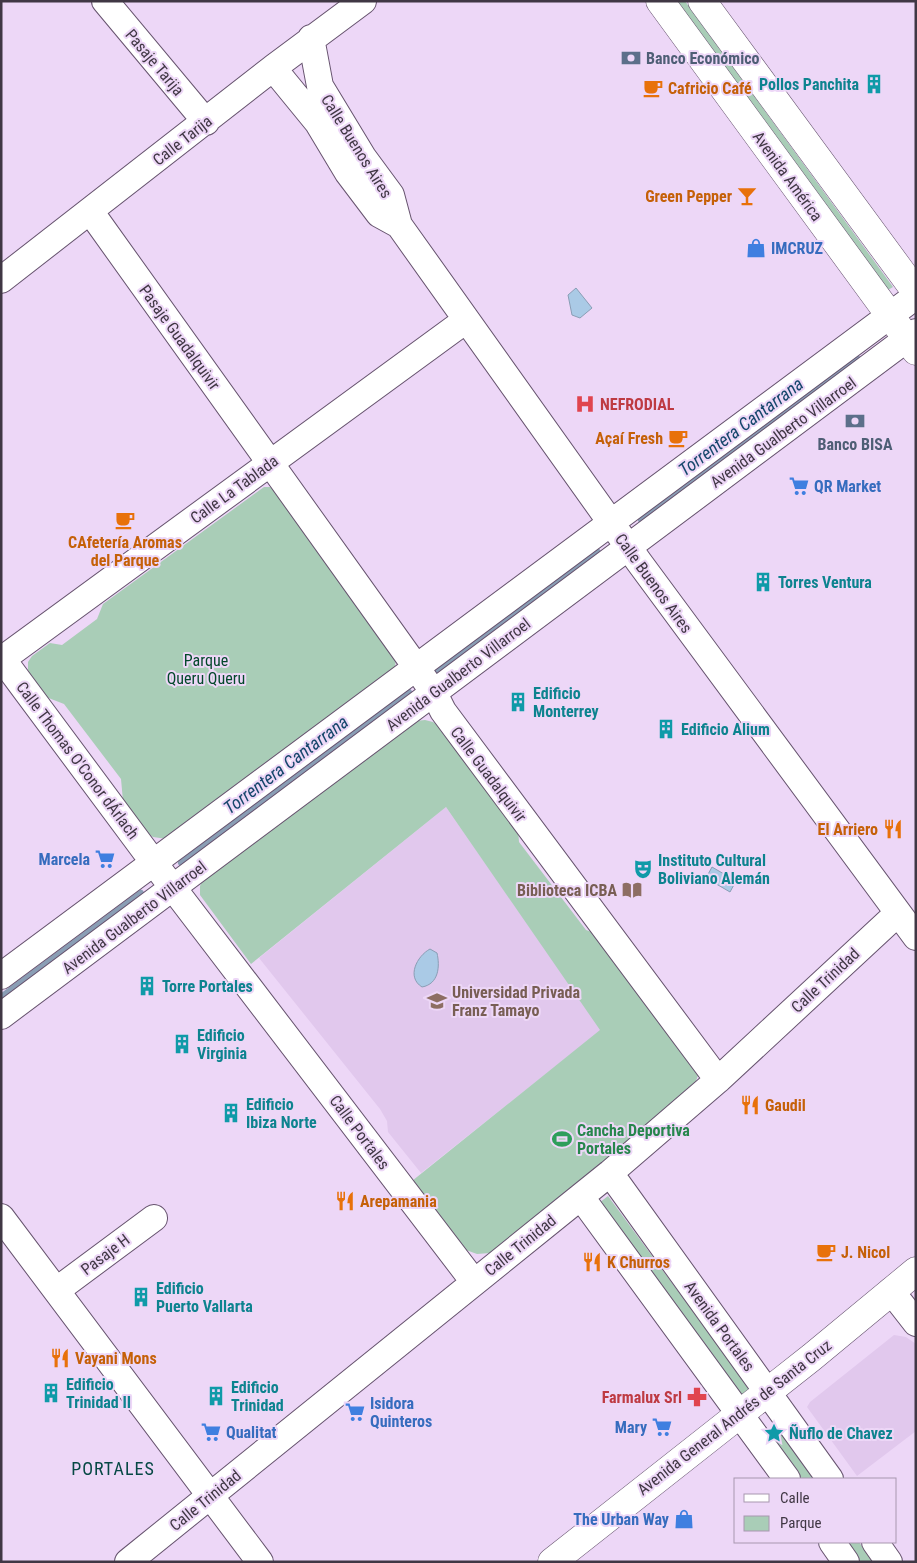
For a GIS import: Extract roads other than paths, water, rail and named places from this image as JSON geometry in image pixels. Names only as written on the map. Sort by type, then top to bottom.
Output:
[{"type":"main road","name":"Avenida América","points":[[660,1],[889,315],[913,341]]},
{"type":"main road","name":"Avenida América","points":[[702,1],[916,292]]},
{"type":"main road","name":"Avenida General Andrés de Santa Cruz","points":[[552,1562],[740,1414],[916,1271]]},
{"type":"street","name":"Pasaje Tarija","points":[[105,1],[206,122]]},
{"type":"street","name":"Calle Tarija","points":[[1,280],[273,68],[363,1]]},
{"type":"street","name":"Calle Buenos Aires","points":[[312,38],[320,86],[353,141],[391,196],[399,225],[627,547],[916,937]]},
{"type":"street","name":"Calle Buenos Aires","points":[[273,68],[318,122],[348,173],[379,214],[399,225]]},
{"type":"street","name":"Pasaje Guadalquivir","points":[[90,211],[270,462]]},
{"type":"street","name":"Avenida Gualberto Villarroel","points":[[1,976],[916,296]]},
{"type":"street","name":"Calle La Tablada","points":[[2,659],[466,320]]},
{"type":"street","name":"Avenida Gualberto Villarroel","points":[[1,1016],[627,547],[913,341]]},
{"type":"street","name":"Calle Guadalquivir","points":[[270,462],[416,667],[448,718],[718,1080]]},
{"type":"street","name":"Calle Thomas O'Conor dÁrlach","points":[[2,659],[154,863]]},
{"type":"street","name":"Calle Portales","points":[[154,863],[474,1282]]},
{"type":"street","name":"Calle Trinidad","points":[[128,1562],[610,1173],[718,1080],[898,913]]},
{"type":"street","name":"Avenida Portales","points":[[610,1173],[829,1478]]},
{"type":"street","points":[[581,1197],[786,1478]]},
{"type":"street","points":[[1,1217],[260,1562]]},
{"type":"street","name":"Pasaje H","points":[[56,1290],[154,1218]]},
{"type":"street","points":[[891,1290],[916,1323]]},
{"type":"street","points":[[833,1543],[846,1562]]},
{"type":"street","points":[[876,1543],[889,1562]]},
{"type":"water","points":[[576,288],[592,308],[580,318],[572,315],[568,295]]},
{"type":"water","points":[[712,867],[736,881],[730,892],[706,878]]},
{"type":"water","points":[[430,949],[437,953],[437,974],[432,982],[422,987],[415,978],[415,967],[421,956]]},
{"type":"waterway","name":"Torrentera Cantarrana","points":[[641,520],[858,359]]},
{"type":"waterway","name":"Torrentera Cantarrana","points":[[438,670],[598,552]]},
{"type":"waterway","name":"Torrentera Cantarrana","points":[[181,863],[409,692]]},
{"type":"waterway","name":"Torrentera Cantarrana","points":[[1,997],[141,893]]},
{"type":"place","name":"Banco Económico","points":[[631,58]]},
{"type":"place","name":"Pollos Panchita","points":[[874,84]]},
{"type":"place","name":"Cafricio Café","points":[[653,88]]},
{"type":"place","name":"Green Pepper","points":[[747,196]]},
{"type":"place","name":"IMCRUZ","points":[[756,248]]},
{"type":"place","name":"NEFRODIAL","points":[[585,404]]},
{"type":"place","name":"Banco BISA","points":[[855,421]]},
{"type":"place","name":"Açaí Fresh","points":[[678,438]]},
{"type":"place","name":"QR Market","points":[[799,486]]},
{"type":"place","name":"CAfetería Aromas del Parque","points":[[125,520]]},
{"type":"place","name":"Torres Ventura","points":[[763,582]]},
{"type":"place","name":"Edificio Monterrey","points":[[518,702]]},
{"type":"place","name":"Edificio Alium","points":[[666,729]]},
{"type":"place","name":"El Arriero","points":[[893,829]]},
{"type":"place","name":"Marcela","points":[[105,859]]},
{"type":"place","name":"Instituto Cultural Boliviano Alemán","points":[[643,869]]},
{"type":"place","name":"Biblioteca ICBA","points":[[632,890]]},
{"type":"place","name":"Torre Portales","points":[[147,986]]},
{"type":"place","name":"Universidad Privada Franz Tamayo","points":[[437,1001]]},
{"type":"place","name":"Edificio Virginia","points":[[182,1044]]},
{"type":"place","name":"Gaudil","points":[[750,1105]]},
{"type":"place","name":"Edificio Ibiza Norte","points":[[231,1113]]},
{"type":"place","name":"Cancha Deportiva Portales","points":[[562,1139]]},
{"type":"place","name":"Arepamania","points":[[345,1201]]},
{"type":"place","name":"J. Nicol","points":[[826,1252]]},
{"type":"place","name":"K Churros","points":[[592,1262]]},
{"type":"place","name":"Edificio Puerto Vallarta","points":[[141,1297]]},
{"type":"place","name":"Vayani Mons","points":[[60,1358]]},
{"type":"place","name":"Edificio Trinidad II","points":[[51,1393]]},
{"type":"place","name":"Edificio Trinidad","points":[[216,1396]]},
{"type":"place","name":"Farmalux Srl","points":[[697,1397]]},
{"type":"place","name":"Isidora Quinteros","points":[[355,1412]]},
{"type":"place","name":"Mary","points":[[662,1427]]},
{"type":"place","name":"Qualitat","points":[[211,1432]]},
{"type":"place","name":"Ñuflo de Chavez","points":[[774,1433]]},
{"type":"place","name":"The Urban Way","points":[[684,1519]]},
{"type":"district","name":"PORTALES","points":[[113,1469]]},
{"type":"park label","name":"Parque Queru Queru","points":[[206,669]]}]
